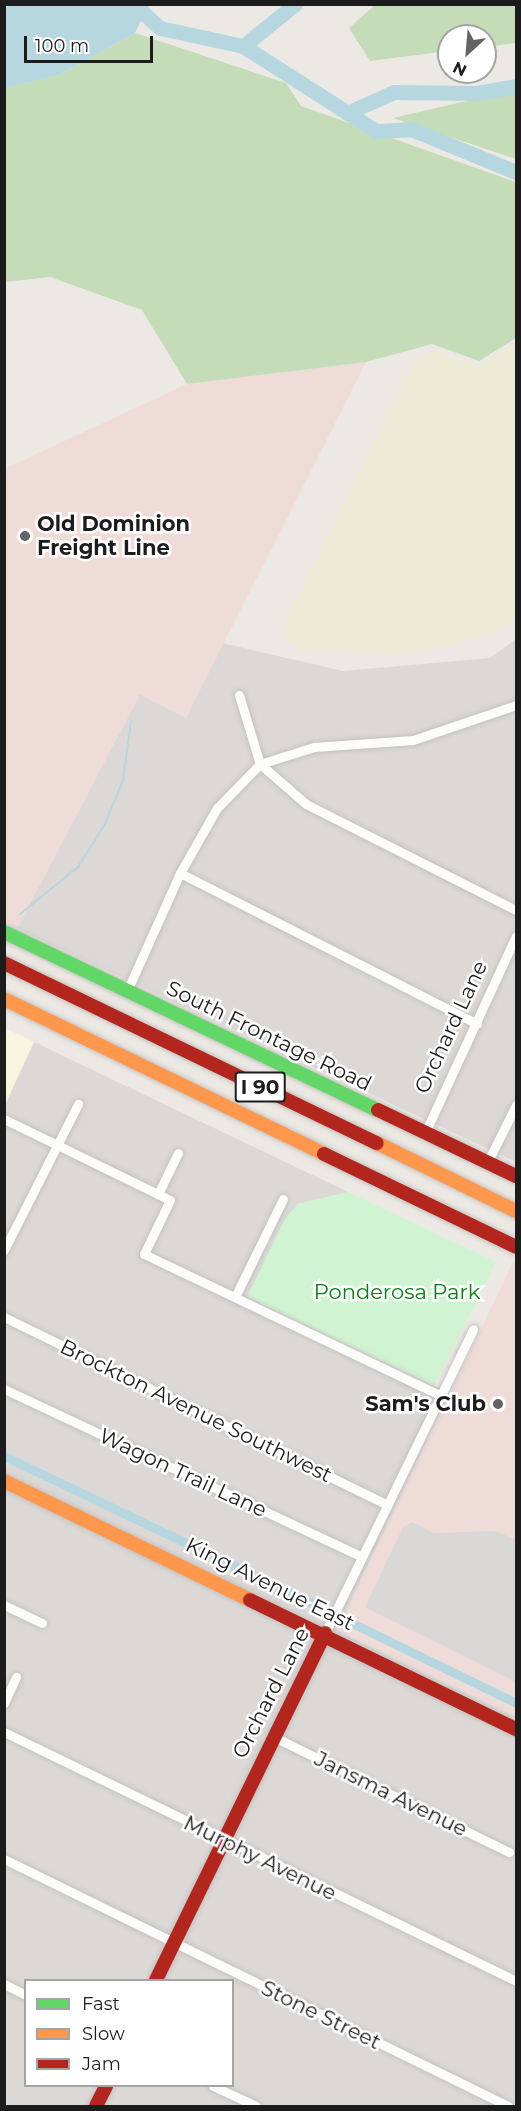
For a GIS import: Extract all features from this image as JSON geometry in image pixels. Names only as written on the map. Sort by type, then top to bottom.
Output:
[{"type":"main road","name":"South Frontage Road","points":[[4,932],[423,1135],[516,1176]]},
{"type":"main road","name":"I 90","points":[[4,963],[516,1211]]},
{"type":"main road","name":"I 90","points":[[4,999],[516,1247]]},
{"type":"main road","name":"King Avenue East","points":[[4,1481],[325,1633],[516,1729]]},
{"type":"main road","name":"Orchard Lane","points":[[156,1979],[272,1736],[325,1633]]},
{"type":"main road","points":[[96,2106],[105,2087]]},
{"type":"street","points":[[239,695],[261,764],[306,804],[516,910]]},
{"type":"street","points":[[127,991],[180,873],[217,808],[261,764],[314,747],[413,740],[516,705]]},
{"type":"street","points":[[180,873],[477,1024]]},
{"type":"street","name":"Orchard Lane","points":[[423,1135],[477,1024],[516,936]]},
{"type":"street","points":[[4,1250],[78,1104]]},
{"type":"street","points":[[487,1163],[516,1105]]},
{"type":"street","points":[[4,1119],[170,1200],[144,1254],[440,1395]]},
{"type":"street","points":[[158,1194],[178,1153]]},
{"type":"street","points":[[235,1297],[283,1199]]},
{"type":"street","name":"Brockton Avenue Southwest","points":[[4,1317],[387,1505]]},
{"type":"street","name":"Orchard Lane","points":[[325,1633],[473,1329]]},
{"type":"street","name":"Wagon Trail Lane","points":[[4,1389],[362,1557]]},
{"type":"street","points":[[4,1605],[42,1623]]},
{"type":"street","points":[[4,1703],[16,1677]]},
{"type":"street","name":"Murphy Avenue","points":[[4,1732],[516,1981]]},
{"type":"street","name":"Jansma Avenue","points":[[272,1736],[510,1852]]},
{"type":"street","name":"Stone Street","points":[[4,1860],[508,2106]]},
{"type":"street","points":[[4,1984],[24,1994]]},
{"type":"street","points":[[217,2087],[256,2106]]},
{"type":"shaded area","points":[[516,343],[516,617],[492,634],[413,653],[305,651],[288,642],[285,624],[413,363],[434,351],[479,366]]},
{"type":"shaded area","points":[[366,362],[186,718],[140,694],[17,928],[4,921],[4,469],[187,384]]},
{"type":"shaded area","points":[[516,639],[516,1162],[17,928],[140,694],[186,718],[222,643],[343,671],[490,658]]},
{"type":"shaded area","points":[[5,1028],[34,1042],[5,1105]]},
{"type":"shaded area","points":[[34,1042],[348,1192],[298,1204],[247,1297],[450,1393],[337,1630],[516,1717],[516,2106],[5,2106],[4,1105]]},
{"type":"shaded area","points":[[513,1262],[516,1264],[516,1717],[337,1630]]},
{"type":"shaded area","points":[[412,1522],[434,1533],[496,1531],[516,1540],[516,1682],[365,1607],[403,1527]]},
{"type":"green space","points":[[376,4],[516,5],[516,43],[497,45],[497,24],[437,24],[437,53],[370,61],[349,28]]},
{"type":"green space","points":[[135,33],[286,83],[301,106],[516,182],[516,338],[479,361],[432,344],[366,362],[187,384],[142,310],[50,277],[5,282],[4,88],[59,75]]},
{"type":"green space","points":[[516,90],[516,159],[393,118],[445,106]]},
{"type":"green space","name":"Ponderosa Park","points":[[348,1192],[496,1262],[434,1386],[247,1297],[285,1219],[298,1204]]},
{"type":"water","points":[[4,5],[148,5],[135,33],[59,75],[5,88]]},
{"type":"waterway","points":[[134,4],[160,28],[243,46],[376,131],[411,129],[516,172]]},
{"type":"waterway","points":[[243,46],[295,4]]},
{"type":"waterway","points":[[347,113],[394,92],[476,93],[516,86]]},
{"type":"waterway","points":[[20,914],[78,867],[105,824],[123,780],[131,721]]},
{"type":"waterway","points":[[4,1456],[320,1607]]},
{"type":"waterway","points":[[352,1623],[516,1703]]},
{"type":"traffic: fast","points":[[4,932],[378,1110]]},
{"type":"traffic: slow","points":[[4,999],[324,1154]]},
{"type":"traffic: slow","points":[[377,1143],[516,1211]]},
{"type":"traffic: slow","points":[[4,1481],[250,1600]]},
{"type":"traffic: jam","points":[[4,963],[377,1143]]},
{"type":"traffic: jam","points":[[378,1110],[516,1176]]},
{"type":"traffic: jam","points":[[324,1154],[516,1247]]},
{"type":"traffic: jam","points":[[250,1600],[516,1729]]},
{"type":"traffic: jam","points":[[156,1979],[325,1633]]},
{"type":"traffic: jam","points":[[96,2106],[106,2087]]},
{"type":"place","name":"Old Dominion Freight Line","points":[[25,536]]},
{"type":"place","name":"Sam's Club","points":[[498,1404]]}]
